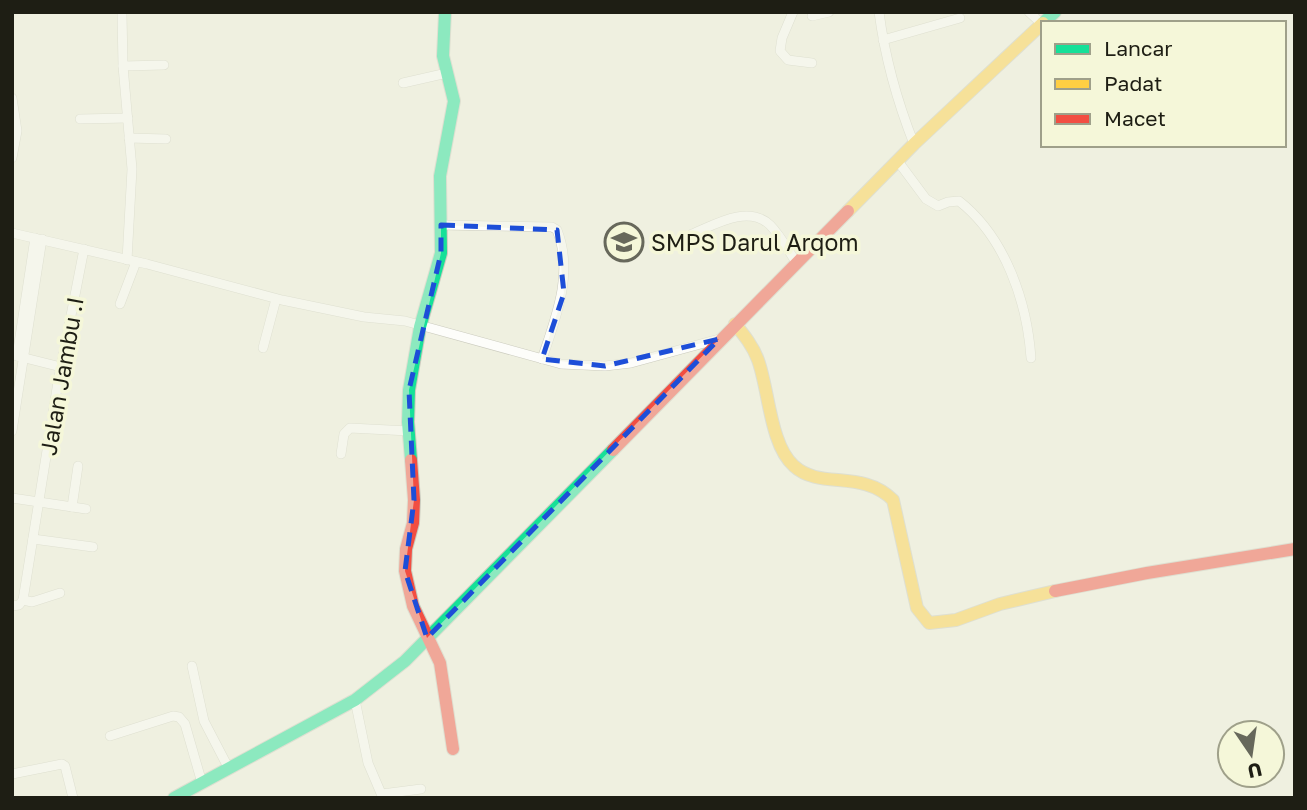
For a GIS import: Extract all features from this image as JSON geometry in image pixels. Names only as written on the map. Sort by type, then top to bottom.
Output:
[{"type":"street","points":[[445,12],[442,49],[454,101],[440,176],[441,253],[421,327],[409,390],[414,500],[405,571],[413,606],[440,663],[453,749]]},
{"type":"street","points":[[793,12],[782,38],[780,51],[788,60],[811,63]]},
{"type":"street","points":[[812,16],[829,12]]},
{"type":"street","points":[[879,12],[899,106],[914,144]]},
{"type":"street","points":[[120,304],[132,261],[132,169],[123,66],[122,14]]},
{"type":"street","points":[[883,40],[960,18]]},
{"type":"street","points":[[174,798],[355,700],[405,661],[897,160],[1041,25]]},
{"type":"street","points":[[123,66],[164,65]]},
{"type":"street","points":[[403,83],[447,73]]},
{"type":"street","points":[[12,98],[17,131],[17,143],[12,158]]},
{"type":"street","points":[[80,119],[128,118]]},
{"type":"street","points":[[129,138],[166,139]]},
{"type":"street","points":[[897,160],[926,199],[938,206],[954,200],[959,201],[998,244],[1027,318],[1031,358]]},
{"type":"street","points":[[691,234],[734,217],[757,218],[772,226],[796,262]]},
{"type":"street","points":[[441,225],[552,227],[557,230],[561,242],[564,293],[542,359]]},
{"type":"street","points":[[12,233],[276,299],[364,317],[405,321],[542,359],[580,366],[631,363],[719,339]]},
{"type":"street","points":[[12,385],[30,296],[38,239]]},
{"type":"street","name":"Jalan Jambu .I","points":[[23,600],[61,367],[84,249]]},
{"type":"street","points":[[263,348],[276,299]]},
{"type":"street","points":[[735,324],[759,362],[779,438],[792,464],[808,473],[867,483],[888,492],[893,500],[917,608],[929,624],[946,623],[996,605],[1073,585],[1295,549]]},
{"type":"street","points":[[17,356],[61,367]]},
{"type":"street","points":[[12,431],[17,356]]},
{"type":"street","points":[[341,454],[344,434],[350,428],[409,431]]},
{"type":"street","points":[[72,507],[78,466]]},
{"type":"street","points":[[12,498],[86,509]]},
{"type":"street","points":[[33,539],[93,547]]},
{"type":"street","points":[[12,606],[19,605],[23,600],[32,601],[60,593]]},
{"type":"street","points":[[192,666],[204,721],[229,769]]},
{"type":"street","points":[[355,700],[369,763],[383,796],[421,789]]},
{"type":"street","points":[[110,736],[173,716],[179,717],[185,724],[202,783]]},
{"type":"street","points":[[12,774],[62,764],[65,766],[74,798]]},
{"type":"highlighted area","points":[[441,225],[557,230],[564,293],[542,359],[605,366],[719,339],[427,638],[405,571],[414,500],[409,390],[441,253]]},
{"type":"traffic: fast","points":[[411,460],[409,390],[420,327],[441,253],[440,176],[454,101],[443,56],[445,12]]},
{"type":"traffic: fast","points":[[1045,21],[1055,12]]},
{"type":"traffic: fast","points":[[174,798],[355,700],[405,661],[613,450]]},
{"type":"traffic: slow","points":[[848,211],[914,144],[1041,25]]},
{"type":"traffic: slow","points":[[735,324],[756,355],[775,431],[786,457],[794,466],[816,477],[868,485],[893,500],[917,608],[929,623],[956,620],[1000,604],[1055,591]]},
{"type":"traffic: jam","points":[[613,450],[848,211]]},
{"type":"traffic: jam","points":[[411,460],[413,523],[406,549],[405,571],[413,606],[440,663],[453,749]]},
{"type":"traffic: jam","points":[[1055,591],[1295,549]]},
{"type":"place","name":"SMPS Darul Arqom","points":[[624,242]]}]
